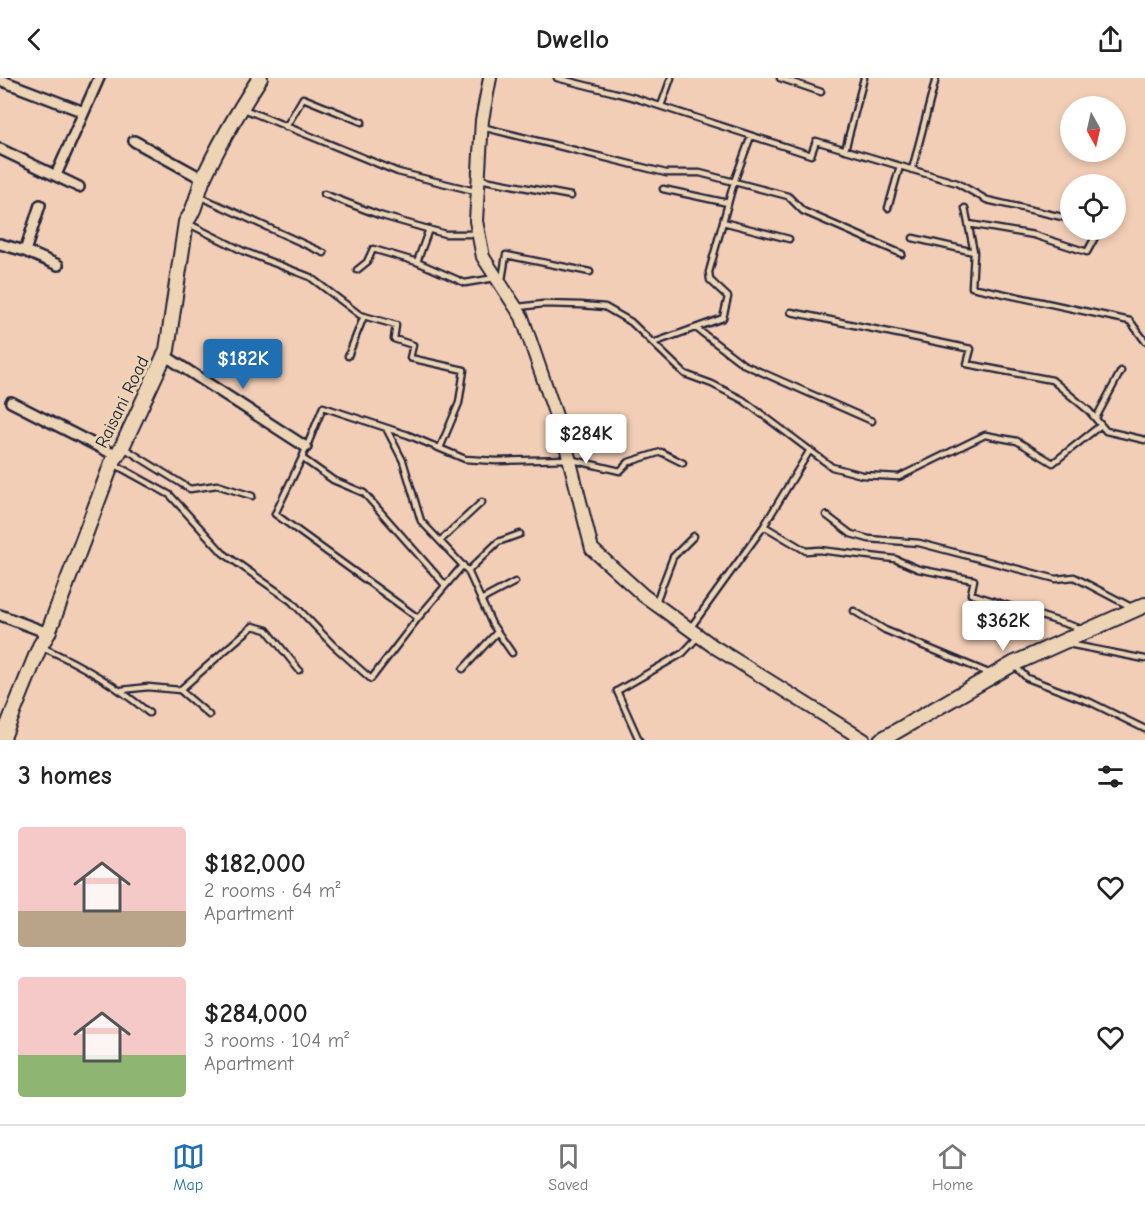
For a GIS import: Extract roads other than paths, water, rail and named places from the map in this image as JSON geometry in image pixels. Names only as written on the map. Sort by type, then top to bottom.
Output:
[{"type":"main road","name":"Raisani Road","points":[[2,740],[40,646],[48,633],[117,455],[164,355],[186,222],[193,212],[203,180],[240,107],[260,78]]},
{"type":"main road","points":[[881,740],[1013,664],[1140,607]]},
{"type":"street","points":[[56,175],[99,78]]},
{"type":"street","points":[[490,78],[482,128],[476,221],[483,257],[522,317],[569,459],[592,549],[655,604],[695,633],[864,740]]},
{"type":"street","points":[[0,80],[84,112]]},
{"type":"street","points":[[134,141],[203,180]]},
{"type":"street","points":[[0,149],[80,187]]},
{"type":"street","points":[[25,251],[40,205]]},
{"type":"street","points":[[0,244],[25,251],[58,265]]},
{"type":"street","points":[[164,355],[306,447]]},
{"type":"street","points":[[11,402],[117,455]]},
{"type":"street","points":[[0,615],[48,633]]},
{"type":"lane","points":[[557,78],[661,106],[811,156],[816,141],[957,183],[987,200],[1060,217]]},
{"type":"lane","points":[[661,106],[671,78]]},
{"type":"lane","points":[[780,78],[821,92]]},
{"type":"lane","points":[[845,150],[864,78]]},
{"type":"lane","points":[[912,170],[936,78]]},
{"type":"lane","points":[[286,127],[303,98],[362,122]]},
{"type":"lane","points":[[240,107],[398,172],[478,186],[571,196]]},
{"type":"lane","points":[[482,128],[666,173],[700,173],[788,196],[803,211],[902,254]]},
{"type":"lane","points":[[653,343],[723,318],[728,297],[710,280],[709,272],[734,182],[751,135]]},
{"type":"lane","points":[[888,208],[900,166]]},
{"type":"lane","points":[[663,189],[728,203]]},
{"type":"lane","points":[[324,194],[445,234],[479,235]]},
{"type":"lane","points":[[198,196],[324,253]]},
{"type":"lane","points":[[965,208],[974,252],[972,287],[1130,321],[1145,341]]},
{"type":"lane","points":[[186,222],[243,251],[310,278],[363,316],[396,325],[394,339],[413,345],[410,358],[464,370],[459,403],[440,448]]},
{"type":"lane","points":[[723,222],[789,238]]},
{"type":"lane","points":[[969,224],[1034,235],[1087,252],[1093,240]]},
{"type":"lane","points":[[417,262],[429,229]]},
{"type":"lane","points":[[913,238],[974,252]]},
{"type":"lane","points":[[357,270],[367,262],[373,249],[417,262],[465,283],[500,281],[506,255],[590,272]]},
{"type":"lane","points":[[516,307],[581,304],[605,308],[631,322],[685,374],[712,384],[743,400],[832,467],[862,476],[899,477],[985,435],[1017,441],[1053,463],[1101,425]]},
{"type":"lane","points":[[791,312],[971,349],[967,364],[1052,380],[1096,418],[1106,430],[1145,440]]},
{"type":"lane","points":[[348,356],[363,316]]},
{"type":"lane","points":[[696,328],[743,364],[872,421]]},
{"type":"lane","points":[[1096,418],[1121,371]]},
{"type":"lane","points":[[418,618],[275,514],[323,407],[386,428],[465,459],[496,461],[569,459],[620,471],[629,462],[661,452],[683,463]]},
{"type":"lane","points":[[386,428],[403,461],[421,521],[468,571],[497,632],[512,653]]},
{"type":"lane","points":[[639,740],[617,691],[683,653],[810,450]]},
{"type":"lane","points":[[117,455],[190,489],[217,485],[252,496]]},
{"type":"lane","points":[[117,455],[170,495],[223,553],[291,601],[333,645],[371,679],[463,565]]},
{"type":"lane","points":[[302,458],[333,480],[364,493],[445,585]]},
{"type":"lane","points":[[440,541],[482,502]]},
{"type":"lane","points":[[826,515],[851,534],[868,539],[919,543],[1056,579],[1074,577],[1140,607]]},
{"type":"lane","points":[[764,526],[806,551],[819,550],[895,559],[918,569],[974,580],[971,594],[1087,631]]},
{"type":"lane","points":[[468,571],[498,542],[520,534]]},
{"type":"lane","points":[[655,604],[673,557],[694,536]]},
{"type":"lane","points":[[481,600],[515,582]]},
{"type":"lane","points":[[854,610],[885,630],[994,675]]},
{"type":"lane","points":[[180,690],[253,626],[267,630],[299,670]]},
{"type":"lane","points":[[463,669],[497,632]]},
{"type":"lane","points":[[1061,642],[1145,659]]},
{"type":"lane","points":[[40,646],[77,663],[122,690],[149,713]]},
{"type":"lane","points":[[1013,664],[1027,678],[1090,702],[1145,729]]},
{"type":"lane","points":[[122,690],[148,687],[180,690],[208,715]]}]
